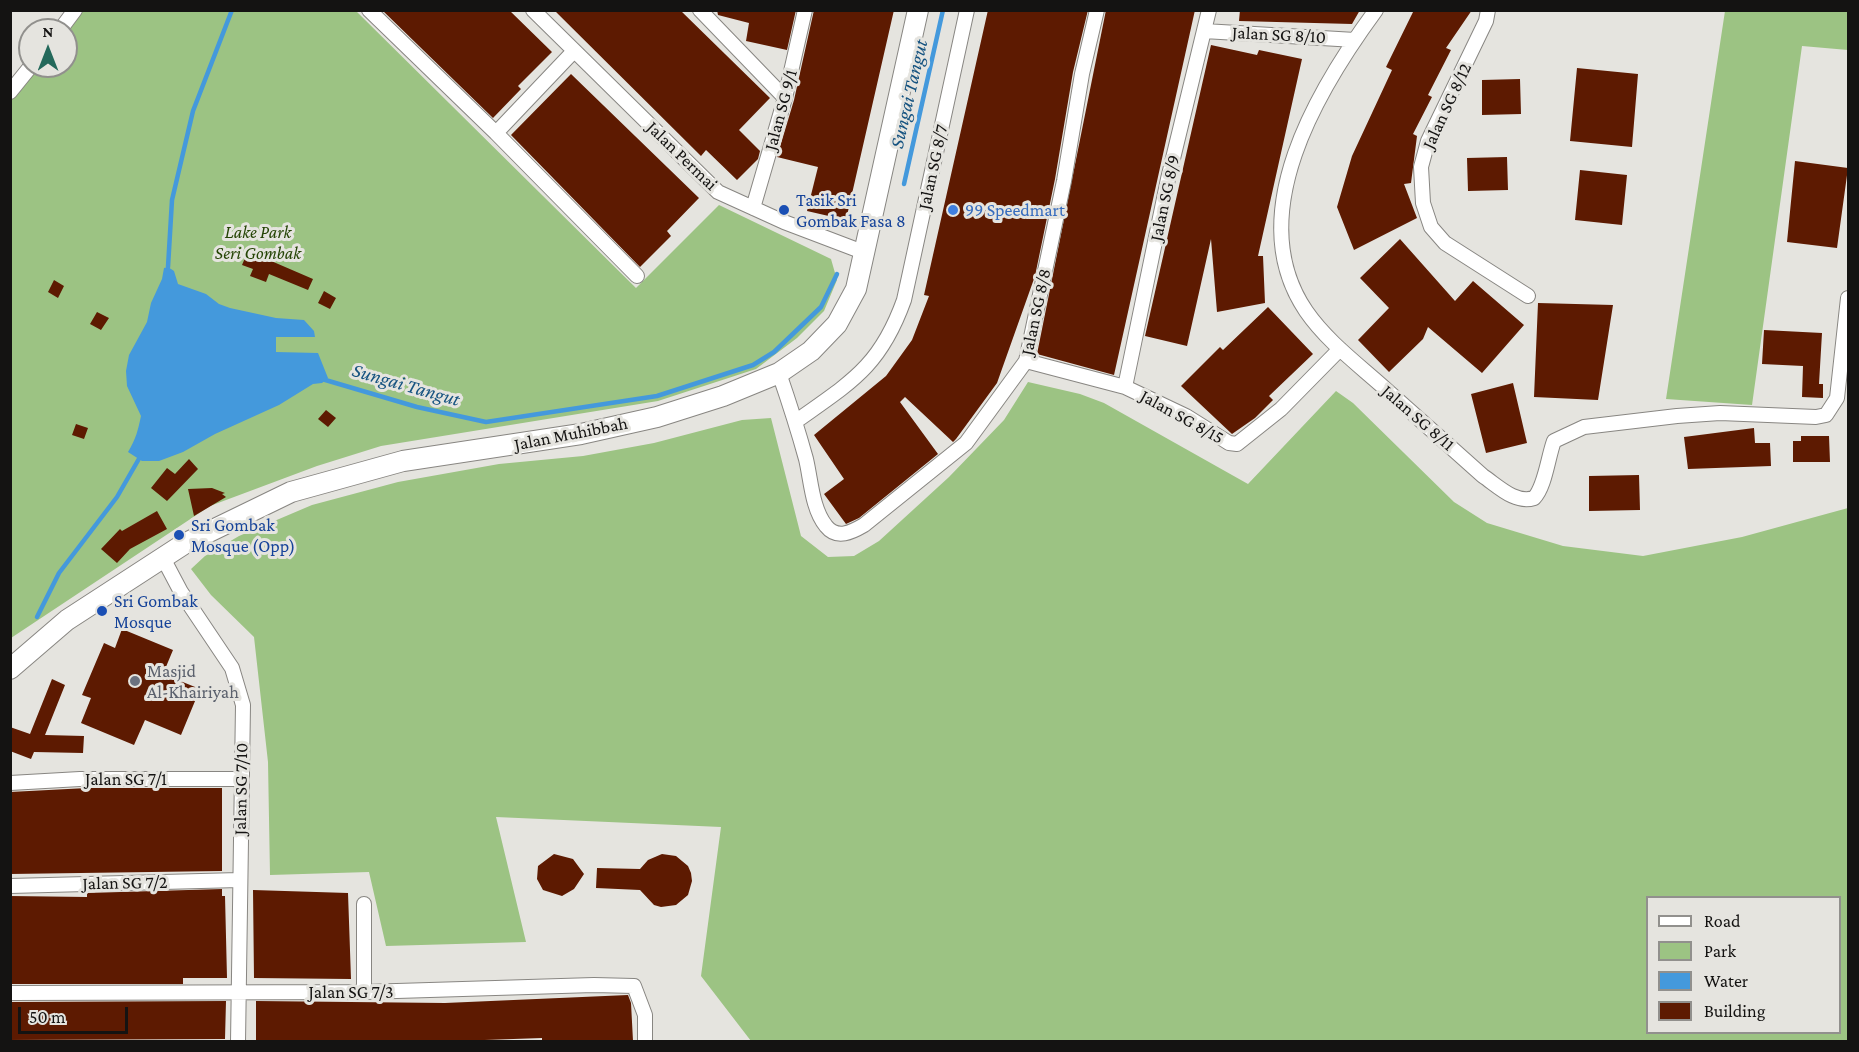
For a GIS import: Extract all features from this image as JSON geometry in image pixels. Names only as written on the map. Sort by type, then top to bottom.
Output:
[{"type":"street","points":[[369,10],[496,133],[637,276]]},
{"type":"street","name":"Jalan Permai","points":[[532,10],[700,177],[718,192],[863,252]]},
{"type":"street","points":[[700,10],[785,98]]},
{"type":"street","name":"Jalan SG 9/1","points":[[753,208],[785,98],[805,10]]},
{"type":"street","name":"Jalan Muhibbah","points":[[10,669],[67,620],[163,558],[228,520],[269,502],[354,473],[403,461],[581,434],[657,417],[723,396],[779,373],[811,351],[837,324],[856,289],[918,10]]},
{"type":"street","name":"Jalan SG 8/7","points":[[795,422],[865,369],[893,331],[904,300],[967,10]]},
{"type":"street","name":"Jalan SG 8/8","points":[[795,422],[817,506],[826,526],[835,533],[854,531],[956,453],[1026,361],[1065,182],[1080,83],[1097,10]]},
{"type":"street","name":"Jalan SG 8/9","points":[[1125,387],[1168,178],[1209,10]]},
{"type":"street","name":"Jalan SG 8/11","points":[[1376,10],[1355,39],[1321,95],[1294,159],[1282,208],[1285,261],[1297,294],[1307,312],[1340,349],[1483,476],[1507,493],[1525,500],[1534,498],[1540,492],[1554,441],[1584,427],[1720,413],[1816,417],[1826,415],[1837,398],[1848,298]]},
{"type":"street","name":"Jalan SG 8/12","points":[[1488,10],[1486,21],[1428,141],[1421,167],[1423,203],[1431,226],[1445,243],[1528,296]]},
{"type":"street","name":"Jalan SG 8/10","points":[[1204,31],[1355,39]]},
{"type":"street","points":[[496,133],[573,52]]},
{"type":"street","points":[[10,92],[21,78]]},
{"type":"street","name":"Jalan SG 8/15","points":[[1026,361],[1125,387],[1186,416],[1215,435],[1237,444],[1281,409],[1340,349]]},
{"type":"street","points":[[779,373],[795,422]]},
{"type":"street","name":"Jalan SG 7/10","points":[[163,558],[181,592],[232,668],[243,705],[238,1041]]},
{"type":"street","name":"Jalan SG 7/1","points":[[10,783],[80,778],[242,779]]},
{"type":"street","name":"Jalan SG 7/2","points":[[10,886],[239,880]]},
{"type":"street","points":[[364,903],[364,992]]},
{"type":"street","name":"Jalan SG 7/3","points":[[10,993],[364,992],[634,986],[645,1015],[645,1041]]},
{"type":"green space","name":"Lake Park Seri Gombak","points":[[77,11],[356,11],[636,288],[719,205],[831,259],[837,280],[824,311],[797,338],[756,369],[658,401],[381,446],[317,466],[210,506],[11,638],[11,100],[27,78],[78,78],[78,18],[73,18]]},
{"type":"green space","points":[[1725,11],[1848,11],[1848,50],[1802,46],[1752,405],[1666,399]]},
{"type":"green space","points":[[1028,382],[1080,394],[1104,403],[1248,484],[1336,391],[1353,403],[1454,502],[1487,523],[1563,546],[1643,556],[1742,537],[1848,508],[1848,1041],[751,1041],[701,976],[721,827],[496,817],[526,942],[386,946],[369,872],[270,875],[268,762],[254,637],[211,595],[191,569],[205,556],[239,536],[312,505],[398,482],[499,464],[583,456],[654,443],[742,420],[771,418],[801,536],[828,557],[854,556],[879,541],[949,477],[1004,420]]},
{"type":"water","points":[[168,267],[174,271],[178,284],[206,294],[219,304],[276,318],[304,320],[314,331],[315,337],[276,337],[276,352],[318,353],[328,378],[183,452],[159,461],[142,461],[128,452],[141,416],[127,386],[126,371],[129,355],[147,322],[151,303],[162,279],[164,268]]},
{"type":"building","points":[[382,10],[509,10],[552,52],[518,86],[521,89],[493,118]]},
{"type":"building","points":[[554,10],[680,10],[770,98],[739,130],[760,151],[758,159],[737,180],[706,150],[701,156]]},
{"type":"building","points":[[717,10],[796,10],[787,50],[746,41],[749,23],[718,15]]},
{"type":"building","points":[[814,10],[894,10],[846,220],[807,211],[818,167],[777,157],[794,100]]},
{"type":"building","points":[[988,10],[1088,10],[1073,72],[1055,179],[1035,276],[997,383],[956,439],[953,442],[905,397],[900,402],[938,454],[859,518],[846,524],[824,494],[844,479],[814,435],[886,376],[912,340],[929,296],[924,295]]},
{"type":"building","points":[[1106,10],[1195,10],[1114,375],[1037,354]]},
{"type":"building","points":[[1240,10],[1360,10],[1352,24],[1239,21]]},
{"type":"building","points":[[1414,10],[1472,10],[1446,48],[1451,50],[1428,95],[1432,97],[1413,134],[1417,136],[1411,183],[1404,184],[1417,218],[1354,250],[1337,207],[1352,156],[1392,70],[1386,67]]},
{"type":"building","points":[[1211,45],[1257,55],[1259,50],[1302,59],[1258,256],[1263,256],[1265,303],[1217,312],[1211,239],[1187,346],[1145,336]]},
{"type":"building","points":[[1577,68],[1638,74],[1632,147],[1570,141]]},
{"type":"building","points":[[571,74],[699,198],[667,231],[671,236],[640,267],[511,135]]},
{"type":"building","points":[[1520,79],[1521,114],[1482,115],[1482,80]]},
{"type":"building","points":[[1507,157],[1508,190],[1468,191],[1467,158]]},
{"type":"building","points":[[1795,161],[1848,168],[1837,248],[1787,242]]},
{"type":"building","points":[[1580,170],[1627,175],[1622,225],[1575,220]]},
{"type":"building","points":[[1400,239],[1455,301],[1473,281],[1524,325],[1482,373],[1428,327],[1423,339],[1389,372],[1358,340],[1389,308],[1360,278]]},
{"type":"building","points":[[248,251],[313,279],[308,290],[269,274],[266,282],[250,276],[253,269],[242,265]]},
{"type":"building","points":[[54,280],[64,286],[58,298],[48,292]]},
{"type":"building","points":[[324,291],[336,298],[330,309],[318,303]]},
{"type":"building","points":[[1538,303],[1613,305],[1598,400],[1534,397]]},
{"type":"building","points":[[1268,307],[1313,354],[1269,396],[1273,400],[1255,418],[1232,434],[1181,386],[1220,347],[1223,350]]},
{"type":"building","points":[[97,312],[109,318],[101,330],[90,324]]},
{"type":"building","points":[[1764,330],[1822,333],[1819,384],[1823,384],[1823,398],[1802,397],[1803,366],[1762,364]]},
{"type":"building","points":[[1513,383],[1527,443],[1486,453],[1471,394]]},
{"type":"building","points":[[326,410],[336,418],[328,427],[318,419]]},
{"type":"building","points":[[76,424],[88,428],[84,439],[72,435]]},
{"type":"building","points":[[1754,428],[1755,443],[1770,443],[1771,466],[1688,469],[1684,437]]},
{"type":"building","points":[[1801,436],[1829,436],[1830,462],[1793,462],[1793,441],[1801,441]]},
{"type":"building","points":[[189,459],[198,469],[167,501],[151,488],[167,468],[175,474]]},
{"type":"building","points":[[1639,475],[1640,510],[1589,511],[1589,476]]},
{"type":"building","points":[[212,488],[225,493],[222,494],[226,497],[194,516],[188,489]]},
{"type":"building","points":[[157,511],[167,529],[130,549],[117,563],[101,549],[120,529],[122,531]]},
{"type":"building","name":"Masjid Al-Khairiyah","points":[[122,629],[173,650],[163,674],[200,689],[181,735],[145,720],[134,745],[81,723],[91,698],[82,695],[104,643],[115,648]]},
{"type":"building","points":[[52,679],[65,685],[45,735],[84,736],[83,753],[34,752],[31,759],[10,751],[10,727],[30,734]]},
{"type":"building","points":[[87,788],[222,788],[222,871],[10,874],[10,792]]},
{"type":"building","points":[[554,854],[573,859],[584,874],[574,889],[562,896],[543,890],[537,879],[538,866]]},
{"type":"building","points":[[662,854],[676,856],[688,866],[691,873],[692,881],[688,895],[676,905],[661,907],[654,905],[640,890],[596,888],[597,868],[640,869],[648,860]]},
{"type":"building","points":[[222,889],[222,896],[225,896],[227,978],[183,978],[183,984],[10,984],[10,896],[87,897],[87,893]]},
{"type":"building","points":[[253,890],[348,893],[351,979],[254,978]]},
{"type":"building","points":[[628,995],[631,1003],[633,1041],[542,1041],[542,1038],[456,1041],[256,1040],[256,1001],[445,1003]]},
{"type":"building","points":[[226,1001],[225,1039],[10,1040],[10,1002]]},
{"type":"waterway","points":[[168,267],[172,200],[193,111],[232,10]]},
{"type":"waterway","name":"Sungai Tangut","points":[[904,184],[943,10]]},
{"type":"waterway","name":"Sungai Tangut","points":[[322,379],[417,407],[486,422],[657,396],[753,365],[774,352],[821,307],[837,274]]},
{"type":"waterway","name":"Sungai Tangut","points":[[37,617],[59,573],[117,497],[140,457]]},
{"type":"place","name":"Tasik Sri Gombak Fasa 8","points":[[784,210]]},
{"type":"place","name":"99 Speedmart","points":[[953,210]]},
{"type":"place","name":"Sri Gombak Mosque (Opp)","points":[[179,535]]},
{"type":"place","name":"Sri Gombak Mosque","points":[[102,611]]},
{"type":"place","name":"Masjid Al-Khairiyah","points":[[135,681]]}]
